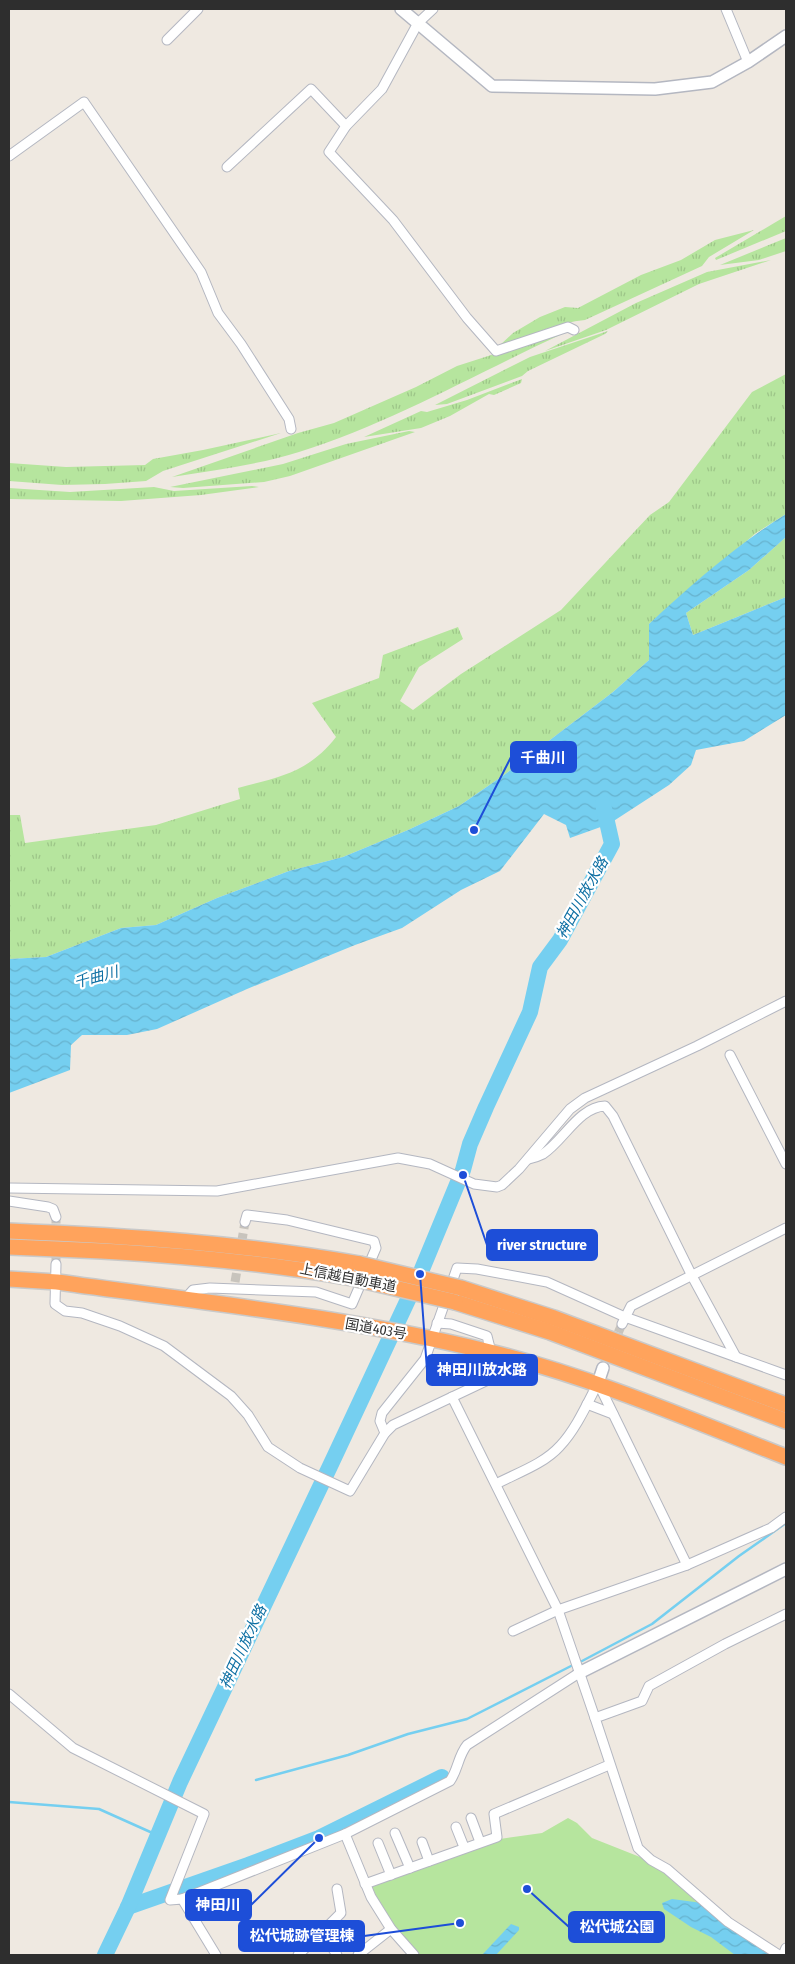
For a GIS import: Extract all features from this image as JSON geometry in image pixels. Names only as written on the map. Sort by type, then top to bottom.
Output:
[{"type":"highway","points":[[9,1225],[149,1238]]},
{"type":"highway","name":"上信越自動車道","points":[[9,1231],[149,1238],[256,1247],[360,1264],[458,1295],[554,1318],[786,1405]]},
{"type":"highway","name":"上信越自動車道","points":[[9,1247],[204,1257],[259,1263],[458,1295],[550,1332],[786,1421]]},
{"type":"highway","name":"国道403号","points":[[9,1279],[57,1282],[354,1325],[491,1352],[598,1383],[786,1457]]},
{"type":"street","points":[[167,40],[198,9]]},
{"type":"street","points":[[401,9],[492,86],[655,89],[712,82],[748,62],[786,36]]},
{"type":"street","points":[[433,9],[418,23],[382,89],[346,126],[329,152],[393,220],[467,318],[496,352],[568,327],[574,330]]},
{"type":"street","points":[[726,9],[748,62]]},
{"type":"street","points":[[227,167],[311,88],[346,126]]},
{"type":"street","points":[[9,156],[84,102],[200,272],[218,313],[241,344],[289,419],[291,429]]},
{"type":"street","points":[[9,1188],[217,1192],[398,1158],[430,1164],[474,1184],[497,1187],[502,1185],[527,1160],[570,1110],[585,1098],[698,1046],[786,1001]]},
{"type":"street","points":[[775,1006],[786,1005]]},
{"type":"street","points":[[730,1055],[786,1164]]},
{"type":"street","points":[[527,1160],[543,1154],[587,1112],[597,1106],[606,1106],[613,1116],[692,1276],[736,1357]]},
{"type":"street","points":[[9,1201],[48,1207],[53,1209],[56,1217]]},
{"type":"street","points":[[184,1300],[193,1290],[235,1286],[316,1292],[352,1304],[376,1248],[374,1241],[287,1220],[246,1215],[245,1222]]},
{"type":"street","points":[[624,1320],[631,1306],[786,1228]]},
{"type":"street","points":[[56,1264],[55,1304],[65,1311],[82,1313],[120,1326],[164,1346],[223,1389],[248,1415],[268,1447],[300,1468],[350,1492],[385,1433],[393,1425],[507,1372]]},
{"type":"street","points":[[385,1433],[380,1421],[382,1413],[425,1360],[426,1338],[437,1323],[457,1268],[483,1270],[547,1282],[624,1320],[736,1357],[786,1376]]},
{"type":"street","points":[[437,1323],[451,1324],[487,1336],[491,1352]]},
{"type":"street","points":[[496,1484],[542,1460],[560,1447],[587,1404],[598,1383],[603,1368]]},
{"type":"street","points":[[598,1383],[687,1565]]},
{"type":"street","points":[[452,1397],[558,1610],[638,1848],[651,1860],[668,1869],[728,1922],[779,1955]]},
{"type":"street","points":[[587,1404],[613,1414]]},
{"type":"street","points":[[513,1631],[558,1610],[687,1565],[771,1528],[786,1517]]},
{"type":"street","points":[[9,1694],[72,1748],[204,1814],[170,1900],[182,1900],[345,1834],[450,1781],[454,1775],[460,1754],[467,1745],[579,1673],[786,1569]]},
{"type":"street","points":[[595,1718],[642,1701],[649,1686],[725,1644],[786,1614]]},
{"type":"street","points":[[366,1884],[496,1836],[494,1814],[609,1766]]},
{"type":"street","points":[[471,1818],[480,1842]]},
{"type":"street","points":[[456,1828],[464,1847]]},
{"type":"street","points":[[395,1833],[410,1868]]},
{"type":"street","points":[[345,1834],[366,1884],[391,1929],[414,1955]]},
{"type":"street","points":[[422,1842],[429,1861]]},
{"type":"street","points":[[378,1843],[391,1875]]},
{"type":"street","points":[[298,1955],[341,1913],[337,1889]]},
{"type":"street","points":[[182,1900],[216,1955]]},
{"type":"street","points":[[358,1955],[391,1929]]},
{"type":"street","points":[[322,1932],[337,1955]]},
{"type":"street","points":[[784,1955],[786,1948]]},
{"type":"green space","points":[[786,216],[786,231],[716,260],[715,258]]},
{"type":"green space","points":[[754,230],[709,257],[702,266],[585,320],[552,327],[498,347],[513,333],[540,317],[565,307],[578,308],[641,275],[681,260],[715,240]]},
{"type":"green space","points":[[786,238],[786,251],[759,260],[720,265]]},
{"type":"green space","points":[[771,260],[699,284],[606,330],[545,351],[636,303],[707,272]]},
{"type":"green space","points":[[608,331],[528,371],[522,376],[447,404],[435,405],[530,357]]},
{"type":"green space","points":[[560,333],[560,335],[431,398],[333,440],[268,460],[172,477],[298,433],[334,423],[416,387],[457,366]]},
{"type":"green space","points":[[786,374],[786,514],[756,533],[649,624],[649,660],[613,692],[504,775],[459,806],[343,857],[289,871],[217,898],[156,925],[121,928],[46,957],[9,959],[9,815],[20,815],[25,843],[156,825],[240,799],[238,788],[292,772],[315,759],[336,737],[312,703],[379,678],[383,655],[458,627],[463,639],[419,667],[400,701],[413,710],[461,674],[561,610],[650,515],[669,502],[752,392]]},
{"type":"green space","points":[[522,379],[521,383],[494,395],[489,394],[450,416],[421,428],[364,437],[421,411],[427,412],[467,400]]},
{"type":"green space","points":[[409,431],[415,432],[290,476],[264,482],[183,488],[170,487],[283,464],[346,444]]},
{"type":"green space","points":[[281,433],[163,471],[146,481],[62,485],[9,481],[9,463],[66,467],[145,465],[153,459]]},
{"type":"green space","points":[[154,487],[174,491],[259,487],[201,495],[121,501],[9,499],[9,488],[70,492]]},
{"type":"green space","points":[[786,537],[786,597],[693,635],[686,613],[749,570]]},
{"type":"green space","points":[[568,1818],[577,1823],[592,1838],[640,1857],[666,1872],[775,1955],[419,1955],[390,1923],[369,1886],[500,1839],[542,1833]]},
{"type":"water","points":[[786,514],[786,537],[749,570],[686,613],[693,635],[786,597],[786,715],[744,741],[696,750],[691,765],[669,785],[609,824],[570,838],[566,825],[544,814],[500,871],[461,890],[402,928],[247,989],[157,1029],[127,1035],[82,1035],[71,1045],[70,1070],[9,1093],[9,959],[46,957],[121,928],[156,925],[217,898],[289,871],[343,857],[459,806],[504,775],[613,692],[649,660],[649,624],[715,566]]},
{"type":"water","points":[[672,1899],[702,1903],[775,1955],[735,1955],[711,1937],[691,1927],[664,1909],[662,1903]]},
{"type":"water","points":[[511,1924],[519,1927],[519,1930],[496,1955],[482,1955]]},
{"type":"waterway","name":"神田川放水路","points":[[105,1955],[128,1907],[180,1782],[420,1274],[463,1170],[470,1144],[530,1012],[540,967],[560,940],[612,844],[603,804]]},
{"type":"waterway","points":[[582,1661],[652,1624],[739,1556],[786,1523]]},
{"type":"waterway","points":[[256,1780],[348,1755],[408,1734],[467,1719],[571,1666]]},
{"type":"waterway","points":[[128,1907],[319,1838],[442,1777]]},
{"type":"waterway","name":"神田川放水路","points":[[180,1782],[187,1780]]},
{"type":"waterway","points":[[9,1802],[99,1809],[157,1835]]},
{"type":"tunnel","points":[[56,1217],[56,1264]]},
{"type":"tunnel","points":[[235,1282],[245,1222]]},
{"type":"tunnel","points":[[613,1345],[622,1324]]},
{"type":"place","name":"千曲川","points":[[474,830]]},
{"type":"place","name":"river structure","points":[[463,1175]]},
{"type":"place","name":"神田川放水路","points":[[420,1274]]},
{"type":"place","name":"神田川","points":[[319,1838]]},
{"type":"place","name":"松代城公園","points":[[527,1889]]},
{"type":"place","name":"松代城跡管理棟","points":[[460,1923]]}]
